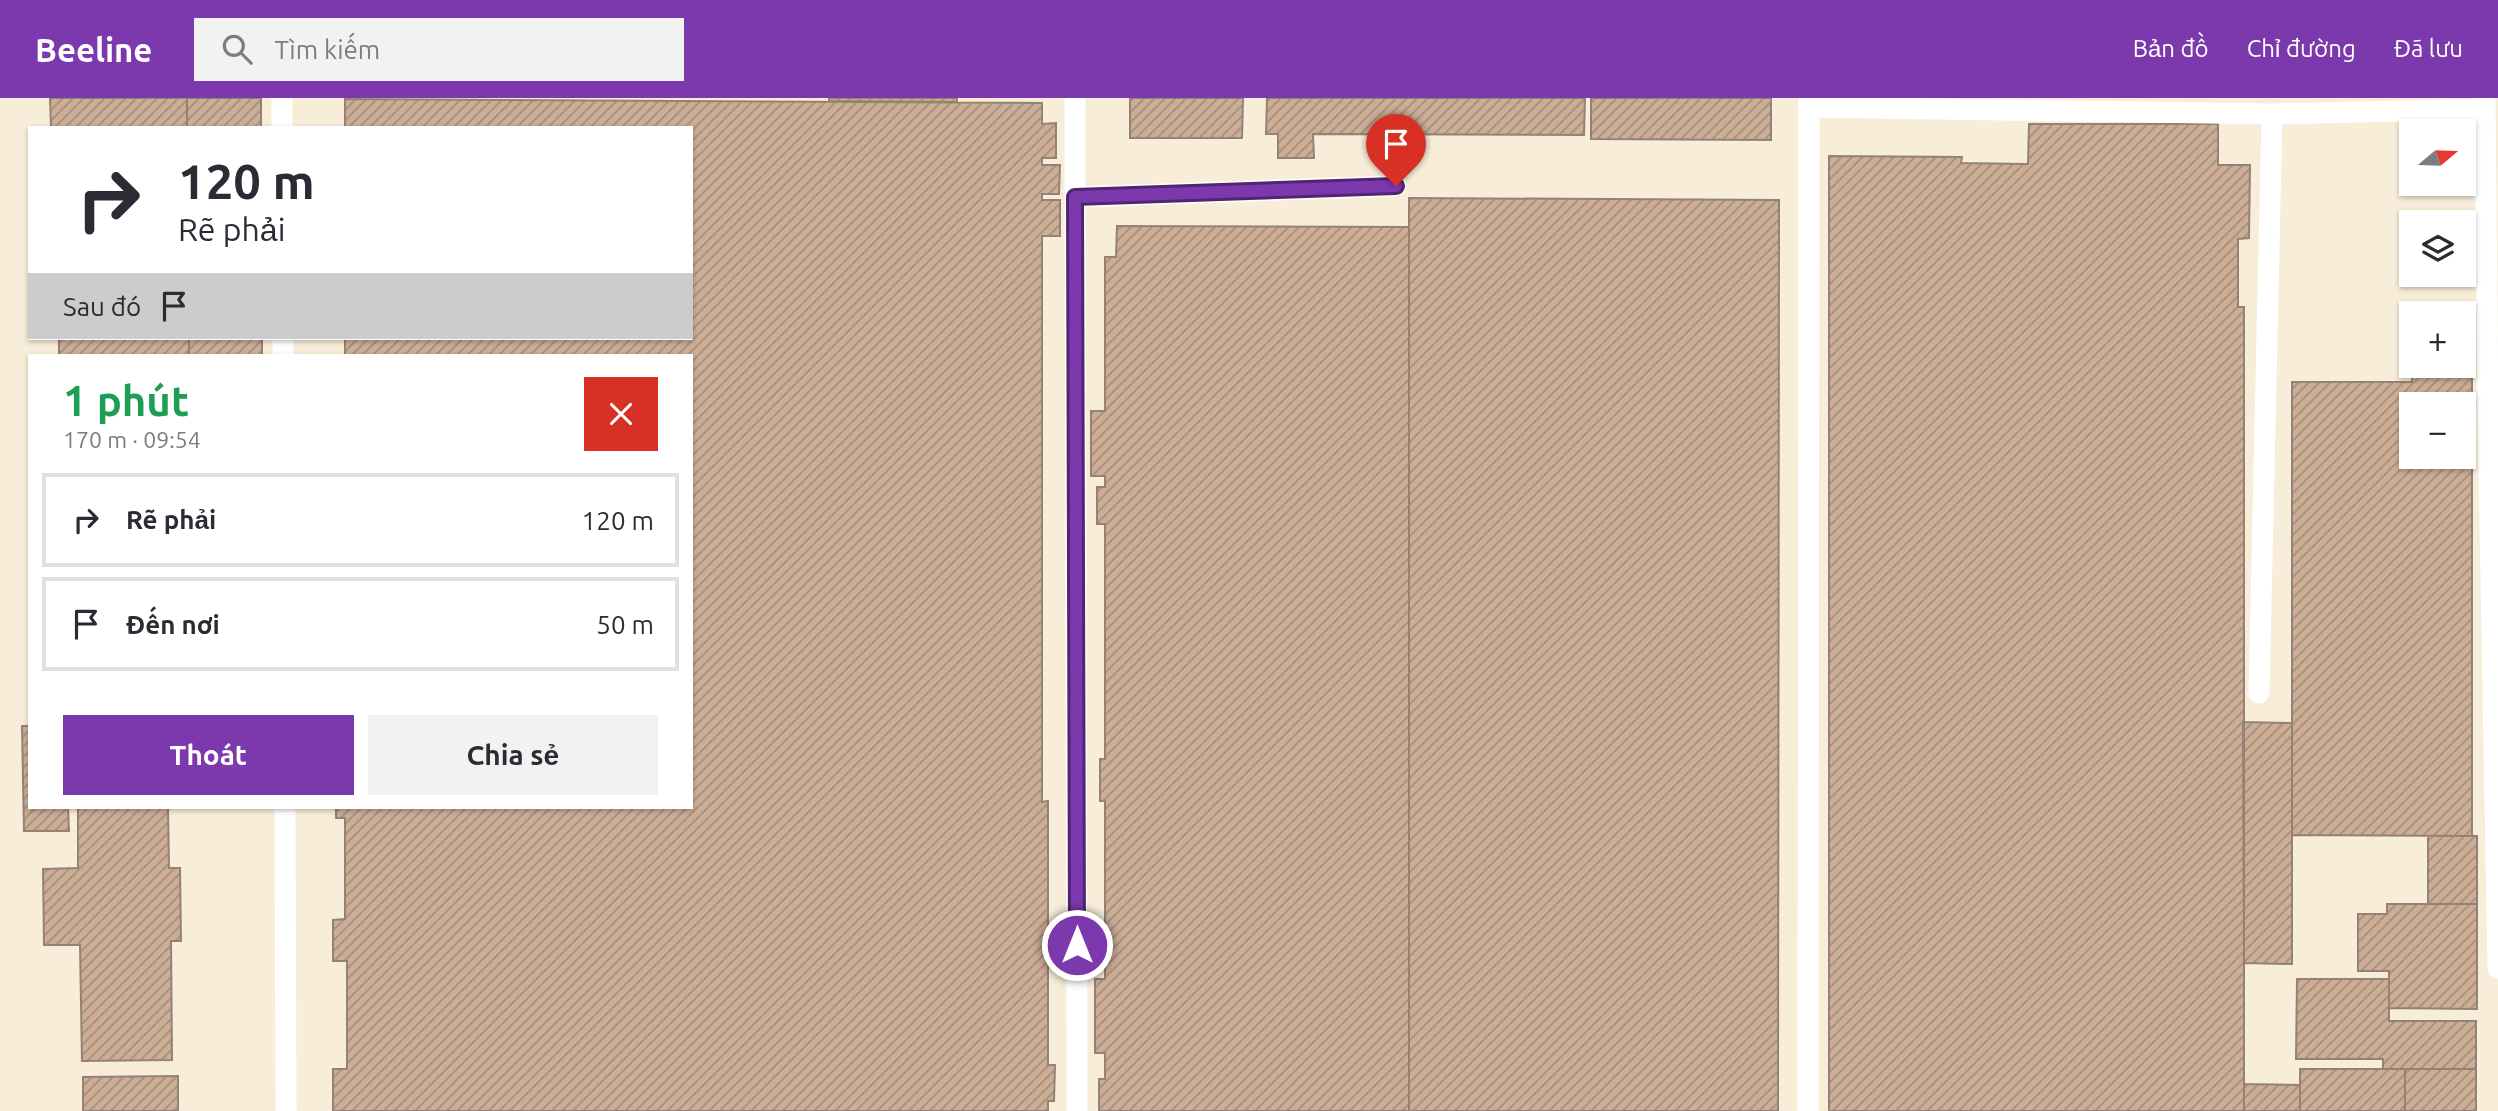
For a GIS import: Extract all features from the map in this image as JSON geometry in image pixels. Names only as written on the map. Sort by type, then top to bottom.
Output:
[{"type":"lane","points":[[282,98],[282,126]]},
{"type":"lane","points":[[1075,98],[1077,1111]]},
{"type":"lane","points":[[1808,1111],[1809,102],[2272,114],[2485,104],[2494,510],[2498,968]]},
{"type":"lane","points":[[2259,693],[2272,114]]},
{"type":"lane","points":[[1075,197],[1396,186]]},
{"type":"lane","points":[[285,809],[286,1111]]},
{"type":"building","points":[[50,98],[187,98],[187,126],[51,126]]},
{"type":"building","points":[[187,98],[261,98],[261,126],[187,126]]},
{"type":"building","points":[[829,98],[957,98],[957,102],[829,101]]},
{"type":"building","points":[[1130,98],[1243,98],[1242,138],[1130,138]]},
{"type":"building","points":[[1267,98],[1585,98],[1584,135],[1313,134],[1314,158],[1278,158],[1278,134],[1266,134]]},
{"type":"building","points":[[1591,98],[1771,98],[1771,140],[1591,139]]},
{"type":"building","points":[[345,99],[1042,103],[1042,124],[1056,123],[1056,158],[1042,158],[1042,165],[1060,165],[1059,194],[1042,194],[1042,200],[1060,200],[1060,236],[1042,236],[1042,802],[1048,801],[1048,1065],[1055,1065],[1054,1101],[1048,1101],[1048,1111],[333,1111],[333,1069],[347,1069],[347,961],[333,961],[333,920],[345,919],[345,818],[336,818],[336,809],[693,809],[693,354],[345,354],[345,340],[693,340],[693,126],[345,126]]},
{"type":"building","points":[[2029,124],[2218,124],[2218,165],[2250,165],[2249,238],[2238,239],[2238,307],[2244,307],[2244,1111],[1829,1111],[1829,156],[1962,157],[1961,163],[2028,164]]},
{"type":"building","points":[[1409,198],[1779,200],[1778,1111],[1409,1111]]},
{"type":"building","points":[[1117,226],[1409,227],[1409,1111],[1099,1111],[1099,1079],[1105,1079],[1105,1053],[1095,1053],[1095,979],[1105,979],[1105,801],[1100,801],[1100,759],[1105,759],[1105,524],[1097,524],[1097,487],[1105,487],[1105,476],[1091,476],[1091,411],[1105,411],[1105,257],[1116,257]]},
{"type":"building","points":[[59,340],[189,340],[189,354],[59,354]]},
{"type":"building","points":[[189,340],[262,340],[262,354],[189,354]]},
{"type":"building","points":[[2412,378],[2472,378],[2472,392],[2399,392],[2399,469],[2472,469],[2472,836],[2292,835],[2292,382],[2412,382]]},
{"type":"building","points":[[2243,722],[2292,723],[2292,964],[2244,963]]},
{"type":"building","points":[[22,726],[28,726],[28,809],[68,809],[69,831],[24,831]]},
{"type":"building","points":[[78,809],[168,809],[169,868],[180,868],[181,941],[171,941],[172,1060],[82,1061],[80,945],[44,945],[43,869],[78,868]]},
{"type":"building","points":[[2428,836],[2477,836],[2477,904],[2428,904]]},
{"type":"building","points":[[2387,904],[2477,904],[2477,1009],[2389,1008],[2389,971],[2358,971],[2358,914],[2387,914]]},
{"type":"building","points":[[2297,979],[2389,979],[2389,1021],[2476,1021],[2476,1069],[2383,1069],[2383,1059],[2296,1059]]},
{"type":"building","points":[[2300,1069],[2405,1069],[2405,1111],[2300,1111]]},
{"type":"building","points":[[2405,1069],[2476,1069],[2476,1111],[2405,1111]]},
{"type":"building","points":[[178,1076],[178,1111],[83,1111],[83,1077]]},
{"type":"building","points":[[2244,1084],[2300,1085],[2300,1111],[2244,1111]]},
{"type":"route","points":[[1077,945],[1075,197],[1396,186]]}]
